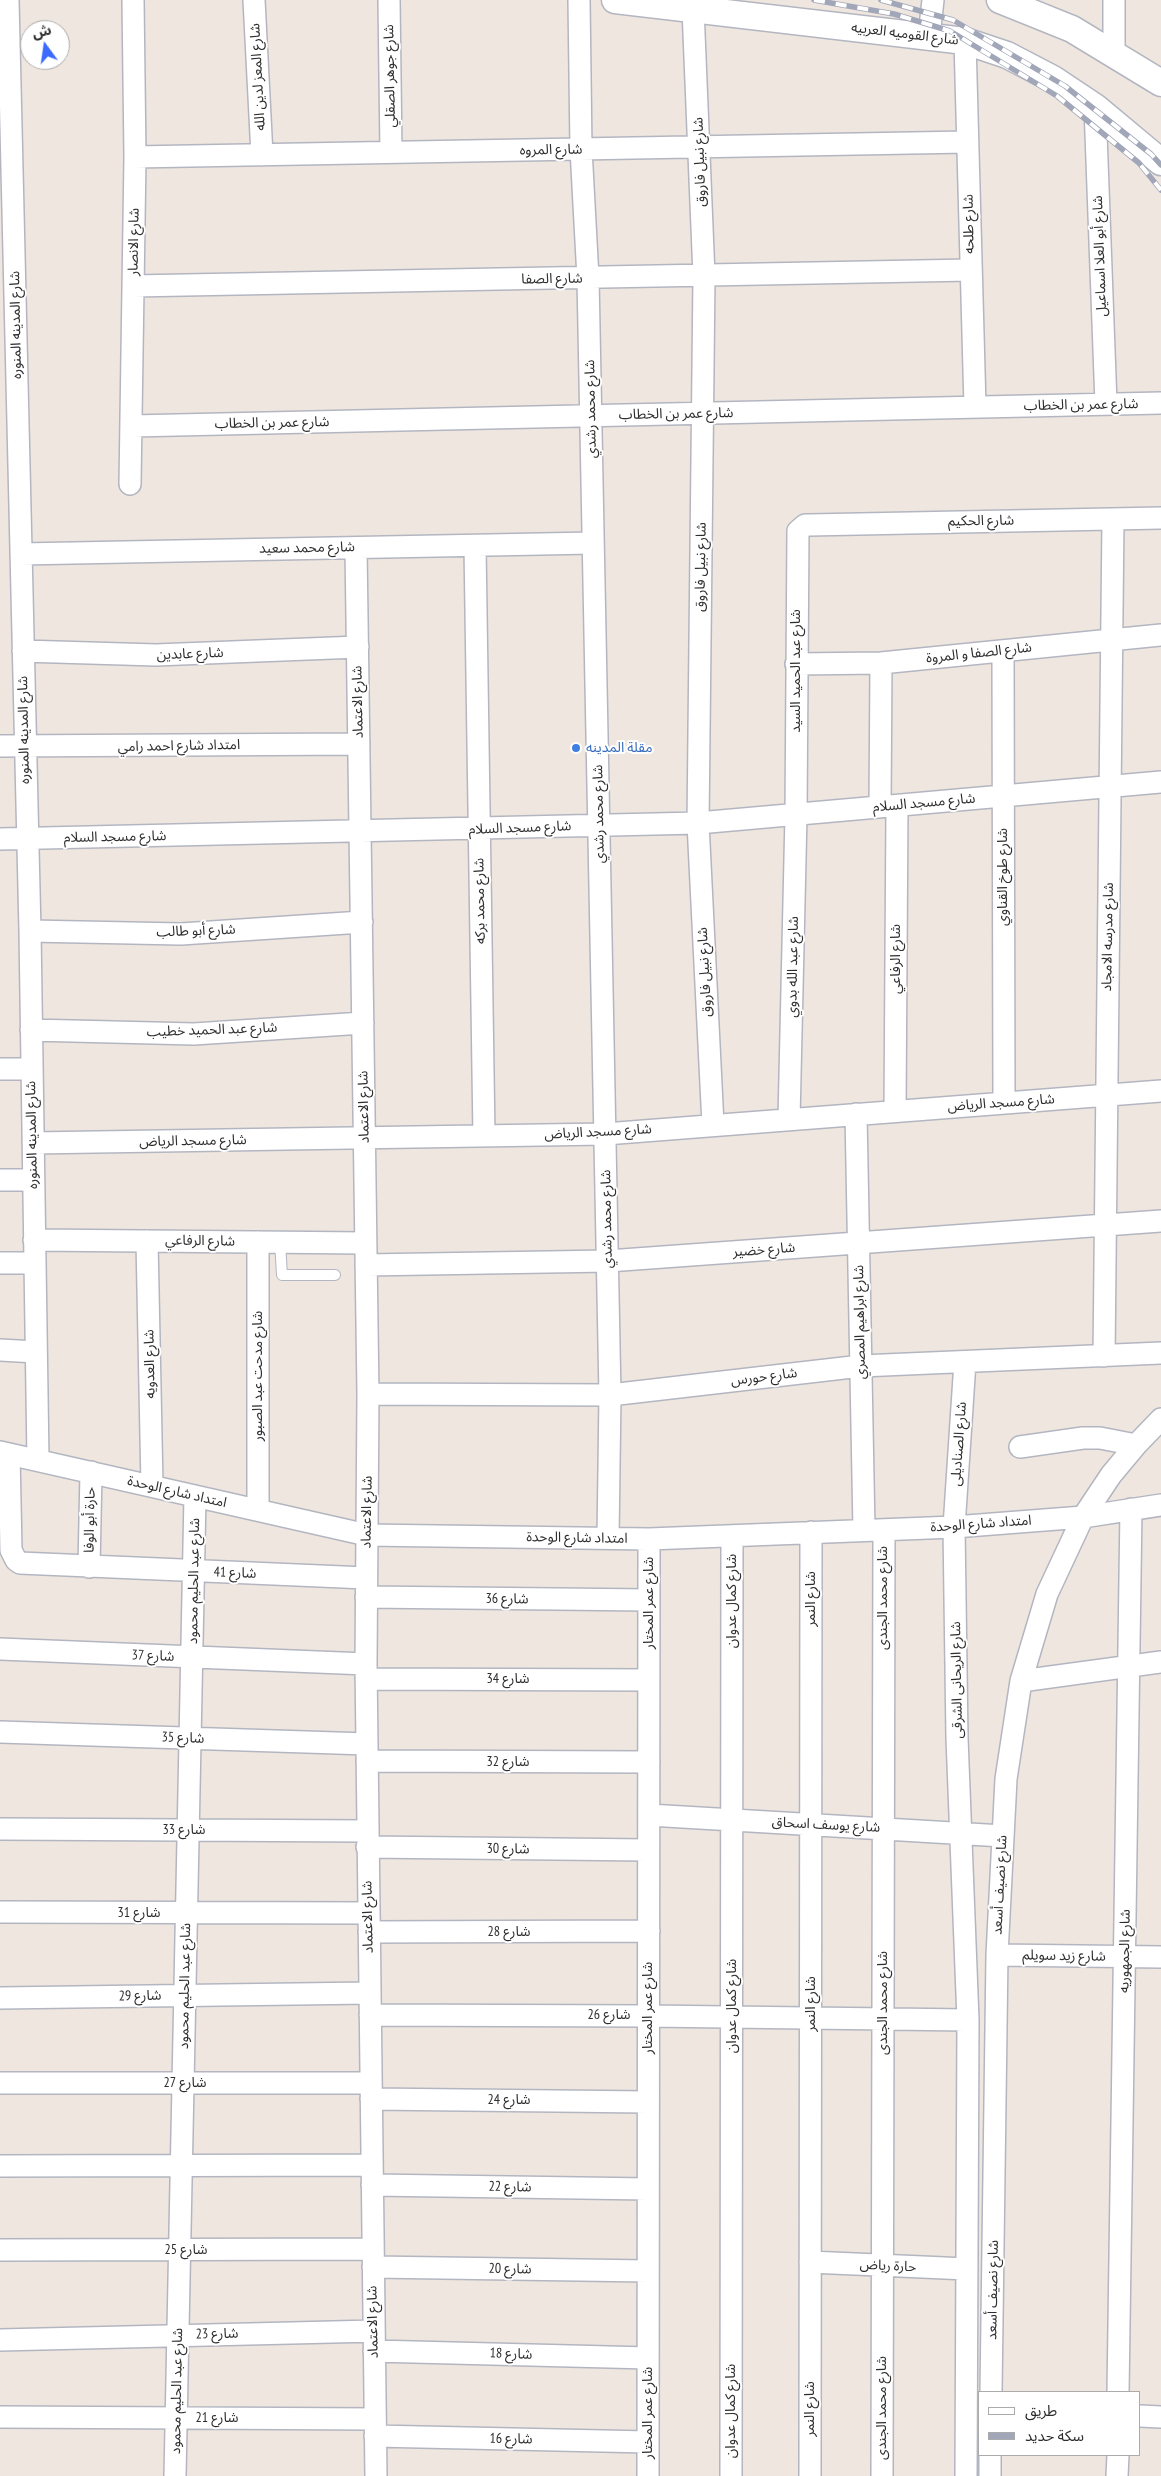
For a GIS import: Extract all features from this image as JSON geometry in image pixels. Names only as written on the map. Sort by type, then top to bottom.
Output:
[{"type":"street","name":"شارع المدينه المنوره","points":[[8,0],[7,228],[9,368],[21,554],[30,931],[38,1460]]},
{"type":"street","name":"شارع الانصار","points":[[130,484],[135,157],[133,0]]},
{"type":"street","name":"شارع المعز لدين الله","points":[[254,0],[262,155]]},
{"type":"street","name":"شارع جوهر الصقلي","points":[[389,0],[391,152]]},
{"type":"street","name":"شارع محمد رشدي","points":[[579,0],[581,149],[588,278],[608,1262],[610,1395],[608,1538]]},
{"type":"street","name":"شارع القوميه العربيه","points":[[615,0],[965,41],[1007,55],[1053,79],[1094,107],[1161,162]]},
{"type":"street","points":[[930,36],[933,0]]},
{"type":"street","points":[[1000,0],[1029,5],[1161,83]]},
{"type":"street","points":[[1114,0],[1114,55]]},
{"type":"street","name":"شارع نبيل فاروق","points":[[693,9],[704,276],[698,823],[712,1125]]},
{"type":"street","name":"شارع طلحه","points":[[965,41],[975,407]]},
{"type":"street","name":"شارع أبو العلا اسماعيل","points":[[1094,107],[1106,404]]},
{"type":"street","name":"شارع المروه","points":[[135,157],[967,142]]},
{"type":"street","name":"شارع الصفا","points":[[133,286],[970,270]]},
{"type":"street","name":"شارع عمر بن الخطاب","points":[[132,426],[1161,403]]},
{"type":"street","name":"شارع الحكيم","points":[[801,528],[809,525],[1161,518]]},
{"type":"street","name":"شارع مدرسه الامجاد","points":[[1104,1356],[1113,519]]},
{"type":"street","name":"شارع عبد الحميد السيد","points":[[796,815],[797,536],[801,528]]},
{"type":"street","name":"شارع محمد سعيد","points":[[21,554],[593,543]]},
{"type":"street","name":"شارع محمد بركه","points":[[474,546],[484,1136]]},
{"type":"street","name":"شارع الاعتماد","points":[[356,548],[368,1394],[366,1588],[367,1839],[376,2476]]},
{"type":"street","name":"شارع الصفا و المروة","points":[[796,664],[881,663],[1161,636]]},
{"type":"street","name":"شارع عابدين","points":[[23,652],[156,655],[358,647]]},
{"type":"street","name":"شارع طوخ القناوي","points":[[1003,651],[1004,1103]]},
{"type":"street","name":"شارع الرفاعي","points":[[881,663],[889,806],[895,1111]]},
{"type":"street","name":"امتداد شارع احمد رامي","points":[[0,746],[359,744]]},
{"type":"street","name":"شارع مسجد السلام","points":[[0,839],[27,840],[698,823],[1161,782]]},
{"type":"street","name":"شارع عبد الله بدوي","points":[[789,1119],[796,815]]},
{"type":"street","name":"شارع أبو طالب","points":[[30,931],[181,934],[362,922]]},
{"type":"street","name":"شارع عبد الحميد خطيب","points":[[31,1030],[194,1034],[363,1023]]},
{"type":"street","points":[[0,1069],[31,1069]]},
{"type":"street","name":"شارع مسجد الرياض","points":[[33,1143],[605,1134],[1161,1091]]},
{"type":"street","name":"شارع ابراهيم المصري","points":[[856,1114],[861,1366],[874,1530]]},
{"type":"street","points":[[0,1180],[33,1180]]},
{"type":"street","name":"شارع خضير","points":[[366,1265],[608,1262],[1161,1221]]},
{"type":"street","name":"شارع الرفاعي","points":[[34,1240],[365,1243]]},
{"type":"street","name":"شارع العدويه","points":[[147,1241],[152,1486]]},
{"type":"street","name":"شارع مدحت عبد الصبور","points":[[258,1242],[258,1510]]},
{"type":"street","points":[[0,1263],[35,1264]]},
{"type":"street","points":[[0,1350],[36,1352]]},
{"type":"street","name":"شارع حورس","points":[[368,1394],[610,1395],[861,1366],[1161,1352]]},
{"type":"street","name":"شارع الصناديلى","points":[[954,1526],[965,1362]]},
{"type":"street","name":"شارع نصيف أسعد","points":[[991,2391],[997,1955],[1006,1779],[1021,1681],[1047,1594],[1083,1517],[1111,1475],[1161,1419]]},
{"type":"street","points":[[1020,1447],[1062,1440],[1091,1438],[1136,1445]]},
{"type":"street","name":"امتداد شارع الوحدة","points":[[4,1453],[367,1534],[649,1539],[732,1536],[954,1526],[1083,1517],[1161,1504]]},
{"type":"street","name":"شارع 41","points":[[4,1453],[11,1550],[16,1560],[26,1564],[194,1571],[366,1588]]},
{"type":"street","name":"حارة أبو الوفا","points":[[89,1567],[91,1472]]},
{"type":"street","name":"شارع عبد الحليم محمود","points":[[175,2476],[195,1496]]},
{"type":"street","name":"شارع الجمهوريه","points":[[1118,2391],[1131,1509]]},
{"type":"street","name":"شارع الريحانى الشرقى","points":[[954,1526],[962,1833]]},
{"type":"street","name":"شارع محمد الجندى","points":[[874,1530],[883,1828],[882,2476]]},
{"type":"street","name":"شارع النمر","points":[[810,2476],[812,1532]]},
{"type":"street","name":"شارع كمال عدوان","points":[[731,2476],[732,1536]]},
{"type":"street","name":"شارع عمر المختار","points":[[648,2476],[649,1539]]},
{"type":"street","name":"شارع 36","points":[[366,1588],[649,1600]]},
{"type":"street","name":"شارع 37","points":[[0,1649],[192,1658],[366,1671]]},
{"type":"street","points":[[1021,1681],[1161,1662]]},
{"type":"street","name":"شارع 34","points":[[366,1671],[649,1680]]},
{"type":"street","name":"شارع 35","points":[[0,1732],[190,1739],[367,1753]]},
{"type":"street","name":"شارع 32","points":[[367,1753],[649,1762]]},
{"type":"street","name":"شارع يوسف اسحاق","points":[[649,1815],[1003,1836]]},
{"type":"street","name":"شارع 33","points":[[0,1829],[188,1830],[367,1839]]},
{"type":"street","name":"شارع نصيف أسعد","points":[[962,1833],[968,2020],[966,2476]]},
{"type":"street","name":"شارع 30","points":[[367,1839],[648,1850]]},
{"type":"street","name":"شارع 31","points":[[0,1912],[187,1913],[368,1923]]},
{"type":"street","name":"شارع 28","points":[[368,1923],[649,1931]]},
{"type":"street","name":"شارع زيد سويلم","points":[[997,1955],[1161,1957]]},
{"type":"street","name":"شارع 29","points":[[0,1998],[369,1993]]},
{"type":"street","name":"شارع 26","points":[[370,2015],[968,2020]]},
{"type":"street","name":"شارع 27","points":[[0,2083],[183,2083],[371,2091]]},
{"type":"street","name":"شارع 24","points":[[371,2091],[648,2102]]},
{"type":"street","name":"شارع 22","points":[[0,2166],[182,2166],[648,2189]]},
{"type":"street","name":"شارع 25","points":[[0,2250],[180,2250],[373,2258]]},
{"type":"street","name":"شارع 20","points":[[373,2258],[648,2271]]},
{"type":"street","name":"حارة رياض","points":[[810,2262],[967,2269]]},
{"type":"street","name":"شارع 23","points":[[0,2340],[178,2335],[374,2340]]},
{"type":"street","name":"شارع 18","points":[[374,2340],[648,2358]]},
{"type":"street","points":[[1141,2416],[1161,2417]]},
{"type":"street","name":"شارع 21","points":[[0,2417],[176,2418],[375,2428]]},
{"type":"street","name":"شارع 16","points":[[375,2428],[648,2442]]},
{"type":"street","points":[[990,2456],[990,2476]]},
{"type":"street","points":[[1117,2476],[1118,2456]]},
{"type":"lane","points":[[280,1242],[282,1275],[335,1275]]},
{"type":"railway","points":[[814,0],[894,14],[950,31],[1057,96],[1139,163],[1161,190]]},
{"type":"railway","points":[[881,0],[953,20],[1065,86],[1151,154],[1161,165]]},
{"type":"place","name":"مقلة المدينه","points":[[576,748]]}]
